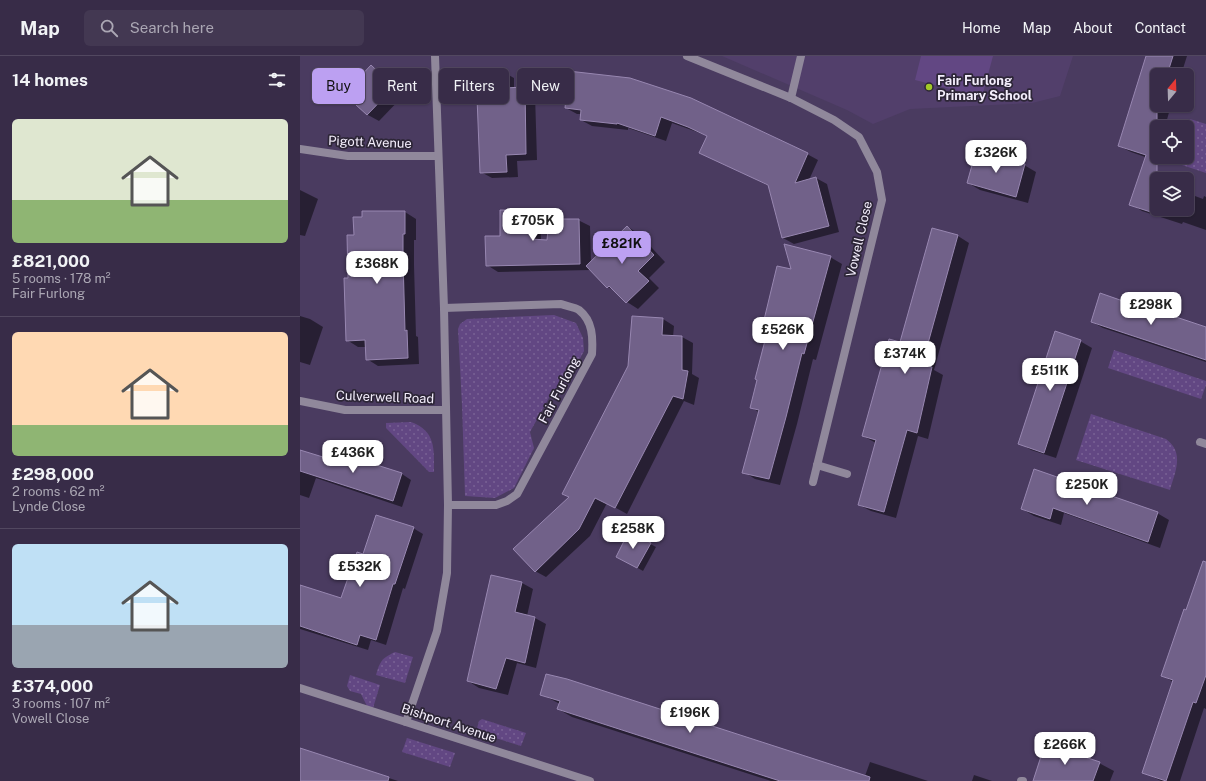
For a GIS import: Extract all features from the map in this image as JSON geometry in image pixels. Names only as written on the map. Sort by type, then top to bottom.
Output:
[{"type":"street","points":[[406,722],[437,631],[447,573],[448,505],[444,308],[435,56]]},
{"type":"street","name":"Vowell Close","points":[[687,56],[791,98],[834,120],[859,137],[877,172],[882,200],[813,482]]},
{"type":"street","points":[[791,98],[801,56]]},
{"type":"street","name":"Pigott Avenue","points":[[300,149],[348,156],[438,156]]},
{"type":"street","name":"Fair Furlong","points":[[444,308],[561,304],[579,309],[589,323],[593,338],[592,354],[517,494],[507,501],[496,505],[448,505]]},
{"type":"street","name":"Culverwell Road","points":[[300,401],[345,410],[445,410]]},
{"type":"street","points":[[817,465],[847,474]]},
{"type":"street","name":"Bishport Avenue","points":[[300,688],[590,781]]},
{"type":"shaded area","name":"Fair Furlong Primary School","points":[[722,56],[1073,56],[1060,96],[1032,103],[910,109],[873,124],[847,110]]},
{"type":"shaded area","points":[[921,56],[993,56],[982,97],[915,80]]},
{"type":"shaded area","points":[[1194,120],[1206,124],[1206,173],[1179,164],[1194,164]]},
{"type":"shaded area","points":[[554,315],[576,323],[583,338],[584,351],[565,387],[552,392],[530,432],[534,448],[514,488],[495,498],[465,496],[458,329],[460,324],[467,319]]},
{"type":"shaded area","points":[[1114,350],[1206,381],[1201,399],[1108,368]]},
{"type":"shaded area","points":[[1091,414],[1166,439],[1172,444],[1177,457],[1177,463],[1170,490],[1076,460]]},
{"type":"shaded area","points":[[411,422],[425,430],[432,442],[434,472],[429,472],[386,428],[386,423]]},
{"type":"shaded area","points":[[395,652],[413,657],[405,683],[376,675],[382,660]]},
{"type":"shaded area","points":[[350,675],[380,685],[373,708],[367,706],[361,694],[350,691],[347,686]]},
{"type":"shaded area","points":[[482,719],[526,733],[521,746],[476,732],[479,721]]},
{"type":"shaded area","points":[[407,738],[455,753],[450,767],[402,752]]},
{"type":"building","points":[[1146,56],[1173,56],[1169,68],[1150,68],[1150,112],[1157,112],[1157,120],[1150,120],[1150,164],[1157,164],[1157,172],[1150,172],[1150,212],[1129,205],[1146,155],[1118,146]]},
{"type":"building","points":[[371,65],[374,68],[373,104],[378,104],[367,115],[355,104],[365,104],[365,71]]},
{"type":"building","points":[[574,72],[630,78],[691,98],[808,153],[795,183],[816,177],[829,226],[782,238],[768,185],[699,153],[707,136],[688,127],[661,117],[655,136],[617,123],[580,120],[581,110],[565,108],[565,104],[574,104]]},
{"type":"building","points":[[517,87],[517,104],[525,104],[526,154],[506,155],[507,172],[480,173],[477,104],[509,104],[509,88]]},
{"type":"building","points":[[976,151],[1025,164],[1016,197],[967,183]]},
{"type":"building","points":[[500,210],[529,210],[531,239],[547,240],[549,219],[579,219],[580,264],[486,266],[485,236],[500,236]]},
{"type":"building","points":[[362,211],[405,211],[403,258],[405,331],[407,330],[408,358],[366,360],[365,340],[346,341],[344,278],[348,278],[347,235],[354,235],[353,217],[362,217]]},
{"type":"building","points":[[627,226],[654,255],[638,271],[649,281],[626,303],[609,286],[607,288],[586,266]]},
{"type":"building","points":[[932,228],[958,235],[922,365],[932,367],[917,433],[907,430],[884,512],[858,505],[876,440],[862,436],[889,339],[900,342]]},
{"type":"building","points":[[784,244],[831,256],[804,354],[802,353],[769,479],[742,473],[759,410],[750,408],[757,380],[755,379],[769,325],[763,324],[777,266],[791,269]]},
{"type":"building","points":[[1100,293],[1166,316],[1167,314],[1206,327],[1206,360],[1091,322]]},
{"type":"building","points":[[632,316],[663,318],[662,335],[682,336],[682,370],[688,371],[683,399],[673,396],[615,508],[595,498],[579,529],[535,572],[513,549],[569,497],[562,494],[628,366]]},
{"type":"building","points":[[1055,331],[1081,340],[1044,453],[1018,444]]},
{"type":"building","points":[[300,450],[336,461],[339,453],[402,473],[393,501],[300,471]]},
{"type":"building","points":[[1034,469],[1158,512],[1148,542],[1053,508],[1050,519],[1021,509]]},
{"type":"building","points":[[376,515],[414,527],[395,584],[393,584],[376,640],[360,635],[357,645],[300,626],[300,585],[341,598],[357,552],[363,554]]},
{"type":"building","points":[[629,531],[651,543],[637,568],[616,557]]},
{"type":"building","points":[[1203,561],[1206,562],[1206,675],[1196,703],[1193,702],[1166,781],[1142,773],[1173,680],[1161,676],[1184,609],[1186,610]]},
{"type":"building","points":[[491,575],[522,582],[515,612],[535,617],[525,663],[506,658],[496,689],[467,681]]},
{"type":"building","points":[[546,674],[567,679],[870,777],[869,781],[780,781],[557,709],[560,701],[540,695]]},
{"type":"building","points":[[1045,744],[1100,762],[1093,781],[1033,781]]},
{"type":"building","points":[[300,748],[389,777],[388,781],[300,781]]},
{"type":"place","name":"Fair Furlong Primary School","points":[[929,87]]}]
